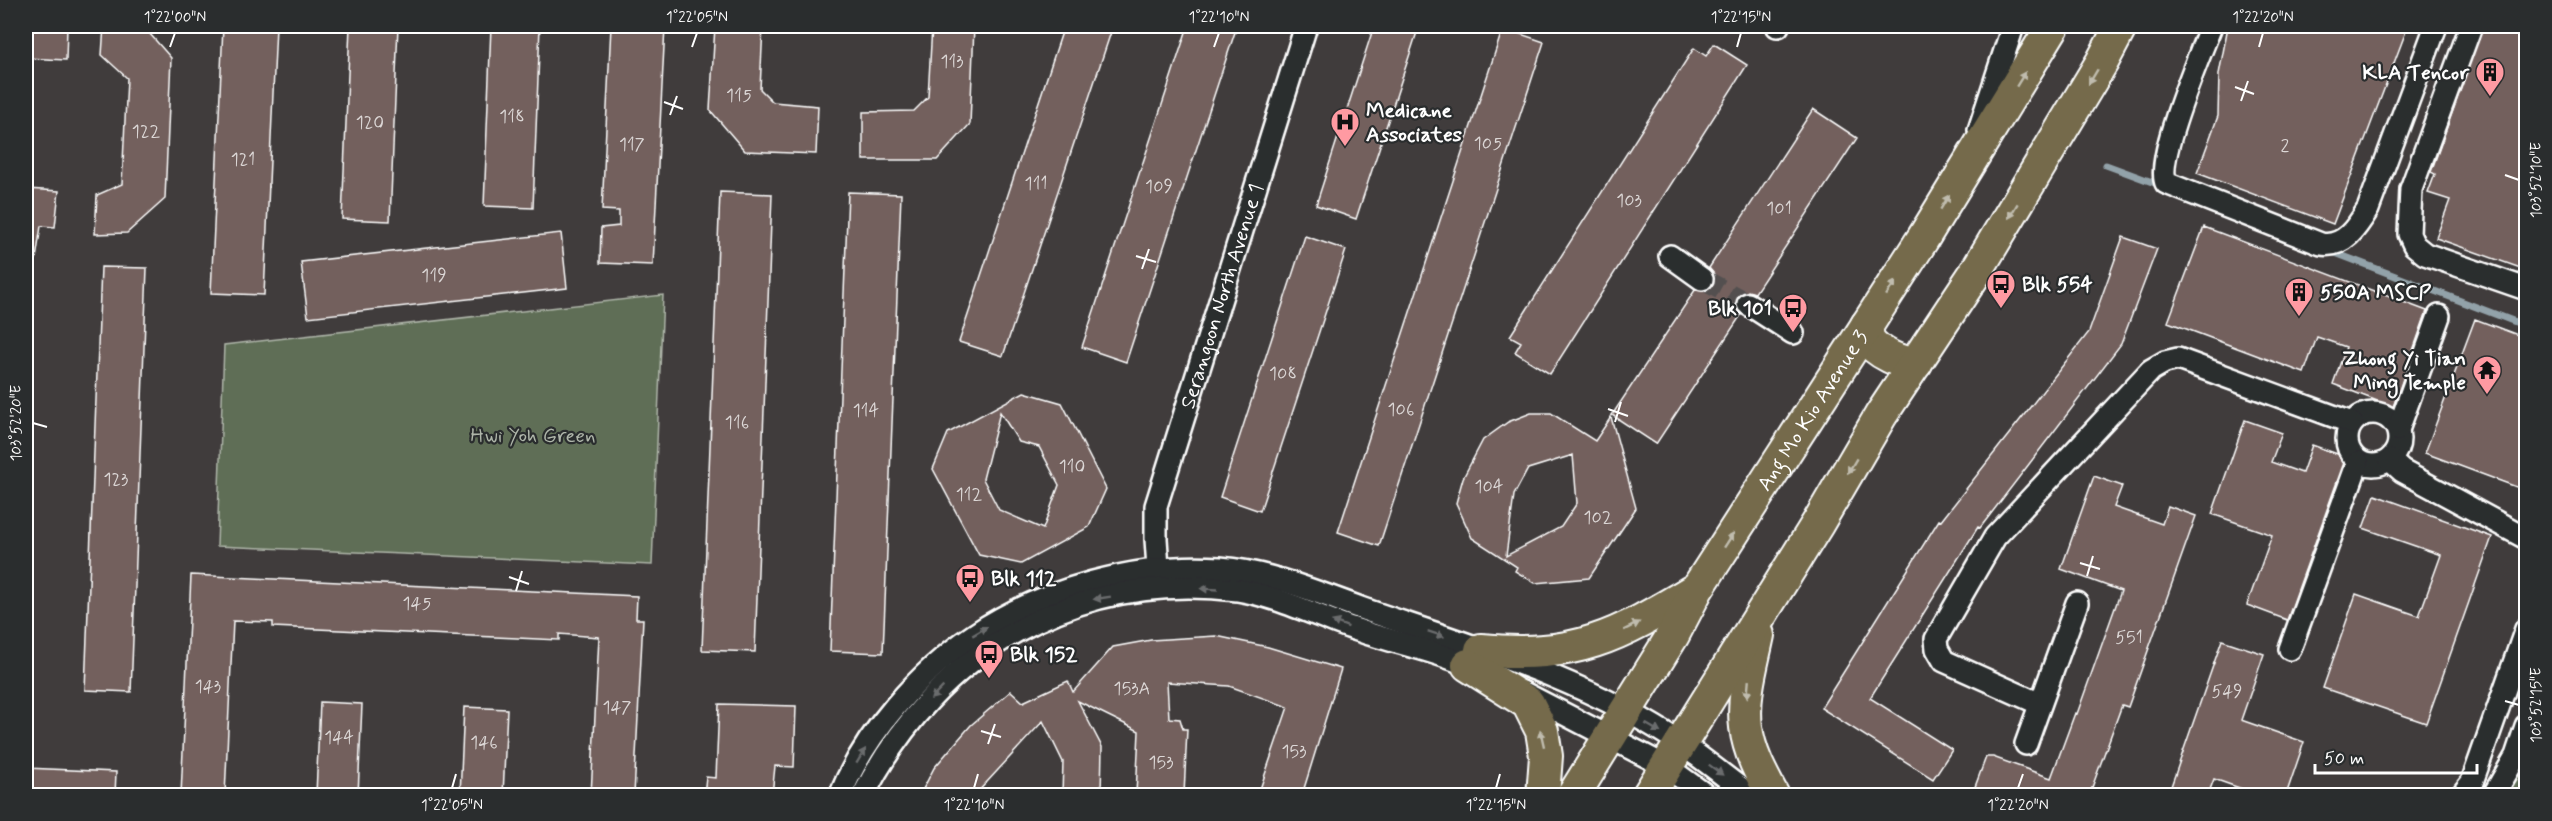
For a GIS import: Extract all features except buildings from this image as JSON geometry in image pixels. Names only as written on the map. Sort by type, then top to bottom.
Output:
[{"type":"highway","name":"Ang Mo Kio Avenue 3","points":[[1573,795],[1672,635],[1697,589],[1867,325],[2053,26]]},
{"type":"highway","points":[[1648,795],[1764,611],[1881,415],[1974,275],[2102,62],[2121,26]]},
{"type":"highway","points":[[1867,325],[1869,339],[1875,346],[1904,363],[1916,363]]},
{"type":"highway","points":[[1475,658],[1578,648],[1611,637],[1649,618],[1697,589]]},
{"type":"highway","points":[[1764,611],[1747,684],[1746,726],[1755,761],[1773,795]]},
{"type":"highway","points":[[1475,658],[1528,703],[1542,731],[1546,756],[1543,795]]},
{"type":"street","name":"Serangoon North Avenue 1","points":[[1159,579],[1156,506],[1306,26]]},
{"type":"street","points":[[1968,164],[2013,26]]},
{"type":"street","points":[[2211,26],[2168,149],[2163,176],[2166,183],[2321,244],[2332,246],[2356,227],[2368,210],[2436,26]]},
{"type":"street","points":[[2471,26],[2411,189],[2409,234],[2414,244],[2425,254],[2526,289]]},
{"type":"street","points":[[1670,256],[1702,279]]},
{"type":"street","points":[[1748,304],[1793,333]]},
{"type":"street","points":[[2398,430],[2392,420],[2382,414],[2372,413],[2361,416],[2352,423],[2347,432],[2347,444],[2351,454],[2358,462],[2369,466],[2380,465],[2390,460],[2397,452],[2398,430],[2439,316]]},
{"type":"street","points":[[2040,704],[1944,661],[1936,649],[1936,639],[1995,537],[2151,370],[2165,362],[2178,359],[2352,423]]},
{"type":"street","points":[[2390,460],[2402,471],[2526,538]]},
{"type":"street","points":[[2290,650],[2358,462]]},
{"type":"street","points":[[863,795],[878,767],[903,730],[935,694],[994,643],[1034,621],[1094,598],[1159,579]]},
{"type":"street","points":[[840,795],[862,752],[886,718],[933,666],[974,634],[1023,607],[1088,583],[1159,579],[1239,590],[1356,630],[1542,672],[1618,723],[1750,795]]},
{"type":"street","points":[[2026,744],[2077,603]]},
{"type":"street","points":[[2461,795],[2475,775],[2526,629]]},
{"type":"street","points":[[1475,658],[1618,723],[1674,755],[1707,795]]},
{"type":"street","points":[[2493,795],[2516,756],[2526,726]]},
{"type":"green space","name":"Hwi Yoh Green","points":[[663,295],[652,565],[217,546],[224,345]]},
{"type":"green space","points":[[2526,740],[2526,795],[2489,796]]},
{"type":"waterway","points":[[2106,165],[2163,186]]},
{"type":"waterway","points":[[2330,251],[2526,326]]},
{"type":"tunnel","points":[[1702,279],[1748,304]]},
{"type":"place","name":"KLA Tencor","points":[[2490,98]]},
{"type":"place","name":"Medicane Associates","points":[[1345,148]]},
{"type":"place","name":"Blk 554","points":[[2001,310]]},
{"type":"place","name":"550A MSCP","points":[[2299,318]]},
{"type":"place","name":"Blk 101","points":[[1793,334]]},
{"type":"place","name":"Zhong Yi Tian Ming Temple","points":[[2487,396]]},
{"type":"place","name":"Blk 112","points":[[970,604]]},
{"type":"place","name":"Blk 152","points":[[989,680]]}]
